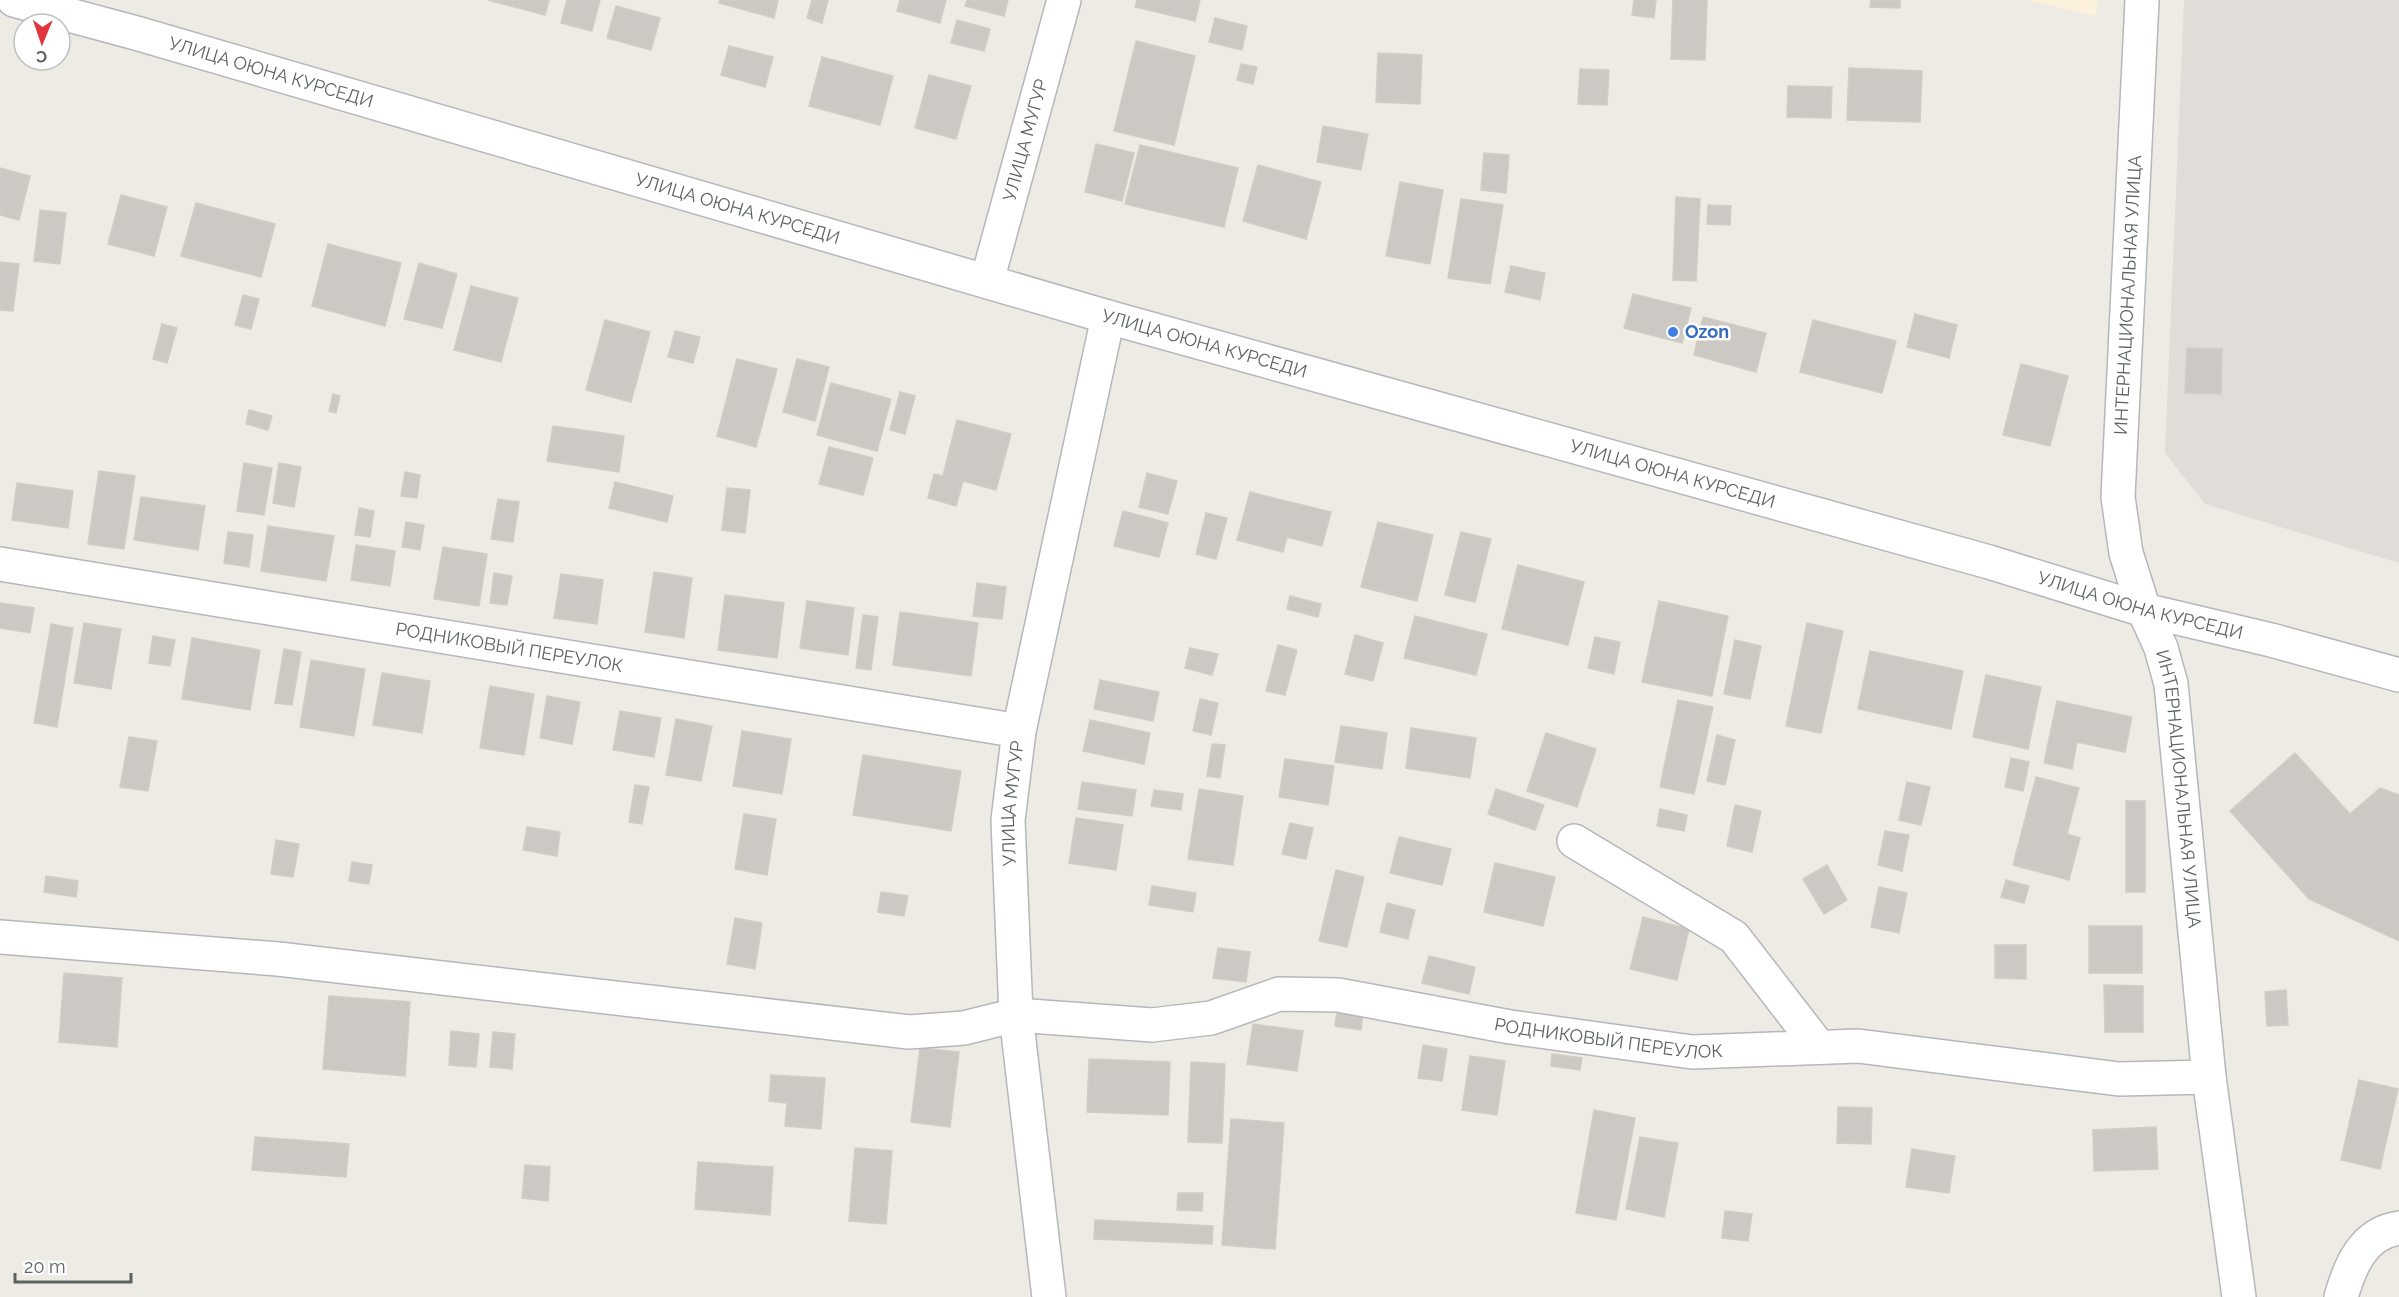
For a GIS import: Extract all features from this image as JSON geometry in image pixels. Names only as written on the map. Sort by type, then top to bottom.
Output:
[{"type":"street","name":"УЛИЦА ОЮНА КУРСЕДИ","points":[[14,0],[1108,317],[1978,559],[2144,610],[2271,640],[2399,675]]},
{"type":"street","name":"УЛИЦА МУГУР","points":[[987,281],[1065,0]]},
{"type":"street","name":"ИНТЕРНАЦИОНАЛЬНАЯ УЛИЦА","points":[[2142,0],[2118,497],[2126,554],[2144,610],[2162,648],[2171,684],[2209,1077],[2239,1297]]},
{"type":"street","name":"УЛИЦА МУГУР","points":[[1049,1297],[1016,1015],[1008,820],[1019,731],[1108,317]]},
{"type":"street","name":"РОДНИКОВЫЙ ПЕРЕУЛОК","points":[[0,564],[1019,731]]},
{"type":"street","points":[[1574,842],[1734,937],[1819,1047]]},
{"type":"street","name":"РОДНИКОВЫЙ ПЕРЕУЛОК","points":[[0,937],[278,959],[909,1032],[964,1028],[1016,1015],[1152,1024],[1211,1018],[1279,994],[1338,995],[1509,1027],[1692,1052],[1858,1046],[2119,1079],[2209,1077]]},
{"type":"street","points":[[2341,1297],[2349,1270],[2365,1244],[2391,1229],[2399,1228]]},
{"type":"shaded area","points":[[2026,0],[2098,0],[2096,16]]},
{"type":"shaded area","points":[[2184,0],[2399,0],[2399,563],[2205,504],[2165,453]]},
{"type":"building","points":[[488,0],[549,0],[545,15]]},
{"type":"building","points":[[567,0],[600,0],[592,31],[561,23]]},
{"type":"building","points":[[720,0],[778,0],[774,18],[719,3]]},
{"type":"building","points":[[812,0],[828,0],[822,23],[807,18]]},
{"type":"building","points":[[900,0],[946,0],[940,23],[897,11]]},
{"type":"building","points":[[967,0],[1008,0],[1004,16],[965,6]]},
{"type":"building","points":[[1137,0],[1200,0],[1195,21],[1135,7]]},
{"type":"building","points":[[1634,0],[1656,0],[1654,18],[1632,15]]},
{"type":"building","points":[[1673,0],[1707,0],[1705,60],[1671,59]]},
{"type":"building","points":[[1871,0],[1900,0],[1900,8],[1870,7]]},
{"type":"building","points":[[616,6],[660,18],[651,50],[607,38]]},
{"type":"building","points":[[1215,18],[1247,26],[1242,50],[1209,42]]},
{"type":"building","points":[[957,20],[990,29],[984,51],[951,43]]},
{"type":"building","points":[[1136,41],[1195,56],[1174,145],[1114,131]]},
{"type":"building","points":[[729,46],[773,57],[765,87],[721,75]]},
{"type":"building","points":[[1378,53],[1422,55],[1420,104],[1376,102]]},
{"type":"building","points":[[822,57],[893,76],[880,125],[809,106]]},
{"type":"building","points":[[1241,64],[1257,67],[1253,84],[1237,80]]},
{"type":"building","points":[[1849,68],[1922,71],[1920,122],[1847,120]]},
{"type":"building","points":[[1580,69],[1609,70],[1607,105],[1578,104]]},
{"type":"building","points":[[929,75],[971,86],[956,139],[915,128]]},
{"type":"building","points":[[1788,86],[1832,87],[1831,118],[1787,117]]},
{"type":"building","points":[[1323,126],[1368,134],[1361,170],[1317,162]]},
{"type":"building","points":[[1096,144],[1134,153],[1122,201],[1085,192]]},
{"type":"building","points":[[1140,145],[1238,168],[1224,227],[1125,204]]},
{"type":"building","points":[[1484,153],[1509,155],[1506,193],[1481,190]]},
{"type":"building","points":[[1258,165],[1321,182],[1306,239],[1243,221]]},
{"type":"building","points":[[0,168],[30,176],[19,220],[0,215]]},
{"type":"building","points":[[1400,182],[1443,190],[1430,264],[1386,256]]},
{"type":"building","points":[[121,195],[167,207],[154,256],[108,244]]},
{"type":"building","points":[[1676,197],[1700,199],[1696,281],[1673,280]]},
{"type":"building","points":[[1461,199],[1503,205],[1490,284],[1448,278]]},
{"type":"building","points":[[196,203],[275,224],[261,277],[181,256]]},
{"type":"building","points":[[1708,205],[1731,206],[1730,225],[1707,224]]},
{"type":"building","points":[[40,210],[66,213],[60,264],[34,261]]},
{"type":"building","points":[[328,244],[401,263],[385,326],[312,306]]},
{"type":"building","points":[[0,262],[19,264],[13,311],[0,310]]},
{"type":"building","points":[[419,263],[457,274],[442,328],[404,319]]},
{"type":"building","points":[[1511,266],[1545,273],[1540,300],[1505,292]]},
{"type":"building","points":[[471,286],[518,298],[501,362],[454,350]]},
{"type":"building","points":[[1633,294],[1691,308],[1682,343],[1624,328]]},
{"type":"building","points":[[243,295],[259,299],[251,329],[235,325]]},
{"type":"building","points":[[1915,314],[1957,325],[1949,358],[1907,347]]},
{"type":"building","points":[[1703,317],[1766,333],[1756,372],[1694,355]]},
{"type":"building","points":[[605,320],[650,332],[631,402],[586,390]]},
{"type":"building","points":[[1813,320],[1896,341],[1882,393],[1800,372]]},
{"type":"building","points":[[162,324],[177,328],[167,363],[153,359]]},
{"type":"building","points":[[675,331],[700,337],[693,363],[668,357]]},
{"type":"building","points":[[2187,348],[2222,349],[2221,394],[2185,393]]},
{"type":"building","points":[[737,359],[777,369],[756,447],[717,436]]},
{"type":"building","points":[[797,359],[829,367],[815,421],[783,412]]},
{"type":"building","points":[[2021,364],[2068,376],[2050,446],[2003,435]]},
{"type":"building","points":[[831,383],[891,399],[877,451],[817,435]]},
{"type":"building","points":[[900,392],[915,396],[905,434],[890,430]]},
{"type":"building","points":[[333,394],[340,396],[336,413],[329,411]]},
{"type":"building","points":[[249,410],[272,416],[268,430],[246,424]]},
{"type":"building","points":[[957,420],[1011,434],[996,490],[963,481],[956,506],[928,498],[934,474],[943,476]]},
{"type":"building","points":[[553,426],[624,436],[619,472],[547,461]]},
{"type":"building","points":[[829,447],[873,458],[863,495],[819,484]]},
{"type":"building","points":[[244,463],[272,468],[264,515],[237,511]]},
{"type":"building","points":[[279,463],[301,467],[294,507],[273,503]]},
{"type":"building","points":[[99,471],[135,476],[124,549],[88,544]]},
{"type":"building","points":[[405,472],[420,475],[417,498],[401,496]]},
{"type":"building","points":[[1147,473],[1177,481],[1168,514],[1139,507]]},
{"type":"building","points":[[615,482],[673,496],[667,522],[609,508]]},
{"type":"building","points":[[17,483],[73,491],[68,528],[12,520]]},
{"type":"building","points":[[727,488],[750,490],[745,533],[722,530]]},
{"type":"building","points":[[1250,492],[1331,512],[1322,546],[1287,537],[1283,552],[1237,540]]},
{"type":"building","points":[[141,497],[205,506],[198,550],[134,540]]},
{"type":"building","points":[[498,499],[519,502],[513,542],[491,539]]},
{"type":"building","points":[[359,508],[374,511],[370,537],[355,535]]},
{"type":"building","points":[[1123,511],[1168,523],[1159,557],[1114,546]]},
{"type":"building","points":[[1206,513],[1227,518],[1216,559],[1196,554]]},
{"type":"building","points":[[406,522],[424,525],[420,550],[402,547]]},
{"type":"building","points":[[1378,522],[1433,535],[1417,601],[1361,587]]},
{"type":"building","points":[[268,526],[334,536],[326,581],[261,571]]},
{"type":"building","points":[[228,532],[253,535],[249,567],[224,563]]},
{"type":"building","points":[[1461,532],[1491,539],[1475,602],[1445,595]]},
{"type":"building","points":[[356,545],[395,551],[390,586],[351,580]]},
{"type":"building","points":[[443,547],[487,554],[479,606],[434,599]]},
{"type":"building","points":[[1518,565],[1584,582],[1568,645],[1502,629]]},
{"type":"building","points":[[654,572],[692,578],[684,638],[645,632]]},
{"type":"building","points":[[494,573],[512,576],[507,605],[490,603]]},
{"type":"building","points":[[561,574],[603,580],[597,624],[554,618]]},
{"type":"building","points":[[977,583],[1006,587],[1002,619],[973,616]]},
{"type":"building","points":[[725,595],[784,603],[777,658],[718,650]]},
{"type":"building","points":[[1290,596],[1321,604],[1318,617],[1287,609]]},
{"type":"building","points":[[807,601],[854,608],[848,655],[800,648]]},
{"type":"building","points":[[1659,601],[1728,616],[1712,696],[1642,682]]},
{"type":"building","points":[[0,603],[34,608],[30,633],[0,628]]},
{"type":"building","points":[[900,612],[978,623],[971,676],[893,665]]},
{"type":"building","points":[[863,615],[878,617],[871,670],[856,668]]},
{"type":"building","points":[[1415,616],[1487,634],[1476,675],[1404,658]]},
{"type":"building","points":[[84,623],[121,629],[111,689],[74,683]]},
{"type":"building","points":[[1807,623],[1843,631],[1821,733],[1786,726]]},
{"type":"building","points":[[51,624],[73,628],[57,727],[34,723]]},
{"type":"building","points":[[1355,635],[1383,643],[1373,681],[1345,674]]},
{"type":"building","points":[[153,636],[175,640],[170,666],[149,663]]},
{"type":"building","points":[[1595,637],[1620,642],[1614,674],[1588,668]]},
{"type":"building","points":[[192,638],[260,650],[250,710],[182,699]]},
{"type":"building","points":[[1735,640],[1761,646],[1750,699],[1724,694]]},
{"type":"building","points":[[1278,645],[1297,650],[1285,695],[1266,691]]},
{"type":"building","points":[[1190,648],[1218,654],[1212,675],[1185,668]]},
{"type":"building","points":[[284,649],[301,652],[292,705],[275,703]]},
{"type":"building","points":[[1870,651],[1963,671],[1951,729],[1858,709]]},
{"type":"building","points":[[311,660],[365,669],[354,736],[300,727]]},
{"type":"building","points":[[382,673],[430,681],[422,733],[373,725]]},
{"type":"building","points":[[1986,675],[2041,687],[2028,749],[1973,737]]},
{"type":"building","points":[[1100,680],[1159,692],[1153,721],[1094,709]]},
{"type":"building","points":[[490,686],[534,694],[524,755],[480,748]]},
{"type":"building","points":[[547,696],[580,702],[572,744],[540,738]]},
{"type":"building","points":[[1200,699],[1218,703],[1211,735],[1193,731]]},
{"type":"building","points":[[1678,700],[1713,707],[1694,794],[1660,787]]},
{"type":"building","points":[[2057,701],[2132,717],[2125,752],[2077,742],[2072,769],[2044,763]]},
{"type":"building","points":[[620,711],[661,718],[654,757],[613,750]]},
{"type":"building","points":[[676,719],[712,726],[701,781],[666,775]]},
{"type":"building","points":[[1090,720],[1150,733],[1144,764],[1083,751]]},
{"type":"building","points":[[1341,726],[1387,733],[1382,769],[1335,762]]},
{"type":"building","points":[[1411,728],[1476,738],[1470,778],[1406,768]]},
{"type":"building","points":[[742,731],[791,739],[782,794],[733,786]]},
{"type":"building","points":[[1546,733],[1596,749],[1577,807],[1527,791]]},
{"type":"building","points":[[1717,735],[1735,740],[1725,785],[1707,781]]},
{"type":"building","points":[[129,737],[157,741],[148,791],[120,787]]},
{"type":"building","points":[[1212,744],[1225,745],[1220,778],[1207,776]]},
{"type":"building","points":[[2295,753],[2350,814],[2380,788],[2399,795],[2399,941],[2309,899],[2230,811]]},
{"type":"building","points":[[863,755],[961,771],[951,831],[853,815]]},
{"type":"building","points":[[2011,758],[2029,762],[2023,791],[2005,787]]},
{"type":"building","points":[[1285,759],[1334,766],[1328,805],[1279,797]]},
{"type":"building","points":[[2036,777],[2079,788],[2067,834],[2080,838],[2069,880],[2013,865]]},
{"type":"building","points":[[1082,782],[1136,790],[1132,816],[1078,809]]},
{"type":"building","points":[[1907,782],[1930,787],[1921,825],[1899,820]]},
{"type":"building","points":[[635,785],[649,787],[642,824],[629,822]]},
{"type":"building","points":[[1199,789],[1243,796],[1233,865],[1188,859]]},
{"type":"building","points":[[1496,789],[1544,805],[1535,830],[1488,814]]},
{"type":"building","points":[[1154,790],[1183,794],[1181,810],[1151,806]]},
{"type":"building","points":[[2126,801],[2145,801],[2145,892],[2126,892]]},
{"type":"building","points":[[1735,805],[1761,811],[1752,852],[1727,846]]},
{"type":"building","points":[[1660,809],[1687,815],[1684,831],[1657,826]]},
{"type":"building","points":[[744,814],[776,819],[767,875],[735,869]]},
{"type":"building","points":[[1076,818],[1123,825],[1116,870],[1069,863]]},
{"type":"building","points":[[1290,823],[1313,828],[1306,859],[1282,854]]},
{"type":"building","points":[[527,827],[560,832],[557,856],[523,850]]},
{"type":"building","points":[[1885,831],[1909,835],[1902,871],[1878,865]]},
{"type":"building","points":[[1399,837],[1451,849],[1442,885],[1390,873]]},
{"type":"building","points":[[276,840],[299,844],[293,877],[271,874]]},
{"type":"building","points":[[352,862],[372,865],[369,884],[349,881]]},
{"type":"building","points":[[1495,863],[1555,877],[1543,926],[1484,912]]},
{"type":"building","points":[[1827,865],[1847,900],[1824,914],[1803,879]]},
{"type":"building","points":[[1336,870],[1364,877],[1347,947],[1319,941]]},
{"type":"building","points":[[46,876],[78,881],[76,897],[44,892]]},
{"type":"building","points":[[2006,880],[2029,886],[2024,903],[2001,897]]},
{"type":"building","points":[[1152,886],[1196,893],[1193,912],[1149,905]]},
{"type":"building","points":[[1879,887],[1907,893],[1899,933],[1871,927]]},
{"type":"building","points":[[881,892],[908,896],[904,916],[878,912]]},
{"type":"building","points":[[1387,903],[1415,910],[1408,939],[1380,932]]},
{"type":"building","points":[[1643,917],[1689,929],[1677,980],[1630,969]]},
{"type":"building","points":[[735,918],[762,923],[755,969],[727,964]]},
{"type":"building","points":[[2089,926],[2142,926],[2142,973],[2089,973]]},
{"type":"building","points":[[1995,945],[2026,945],[2026,979],[1995,978]]},
{"type":"building","points":[[1218,948],[1250,952],[1246,982],[1213,978]]},
{"type":"building","points":[[1429,956],[1475,967],[1469,994],[1422,983]]},
{"type":"building","points":[[64,973],[122,978],[117,1047],[59,1042]]},
{"type":"building","points":[[2104,985],[2143,986],[2143,1032],[2105,1032]]},
{"type":"building","points":[[2286,990],[2288,1025],[2267,1026],[2265,992]]},
{"type":"building","points":[[329,996],[410,1002],[405,1076],[323,1069]]},
{"type":"building","points":[[1337,1011],[1363,1015],[1361,1030],[1335,1026]]},
{"type":"building","points":[[1253,1024],[1303,1031],[1297,1071],[1247,1064]]},
{"type":"building","points":[[451,1031],[479,1034],[476,1067],[449,1065]]},
{"type":"building","points":[[493,1032],[515,1034],[512,1069],[490,1067]]},
{"type":"building","points":[[1423,1045],[1447,1049],[1442,1081],[1418,1078]]},
{"type":"building","points":[[920,1048],[959,1052],[950,1127],[911,1122]]},
{"type":"building","points":[[1552,1054],[1582,1058],[1580,1070],[1551,1066]]},
{"type":"building","points":[[1470,1056],[1505,1061],[1497,1115],[1462,1110]]},
{"type":"building","points":[[1089,1059],[1170,1062],[1168,1115],[1087,1112]]},
{"type":"building","points":[[1191,1062],[1225,1064],[1222,1143],[1188,1142]]},
{"type":"building","points":[[771,1075],[825,1078],[821,1129],[785,1126],[787,1103],[769,1101]]},
{"type":"building","points":[[2359,1080],[2398,1089],[2380,1169],[2341,1160]]},
{"type":"building","points":[[1838,1107],[1872,1108],[1871,1144],[1837,1143]]},
{"type":"building","points":[[1594,1110],[1635,1118],[1616,1220],[1576,1213]]},
{"type":"building","points":[[1231,1119],[1284,1123],[1275,1249],[1222,1245]]},
{"type":"building","points":[[2156,1127],[2158,1169],[2094,1171],[2093,1130]]},
{"type":"building","points":[[255,1137],[349,1144],[346,1177],[252,1170]]},
{"type":"building","points":[[1640,1137],[1678,1143],[1664,1217],[1626,1209]]},
{"type":"building","points":[[855,1148],[892,1151],[886,1224],[849,1221]]},
{"type":"building","points":[[1912,1149],[1955,1156],[1949,1193],[1906,1187]]},
{"type":"building","points":[[698,1162],[773,1167],[770,1215],[695,1209]]},
{"type":"building","points":[[525,1165],[550,1167],[548,1201],[522,1198]]},
{"type":"building","points":[[1178,1193],[1203,1193],[1202,1211],[1177,1210]]},
{"type":"building","points":[[1725,1211],[1752,1214],[1748,1241],[1722,1238]]},
{"type":"building","points":[[1095,1220],[1213,1226],[1212,1244],[1094,1239]]},
{"type":"place","name":"Ozon","points":[[1673,332]]}]
